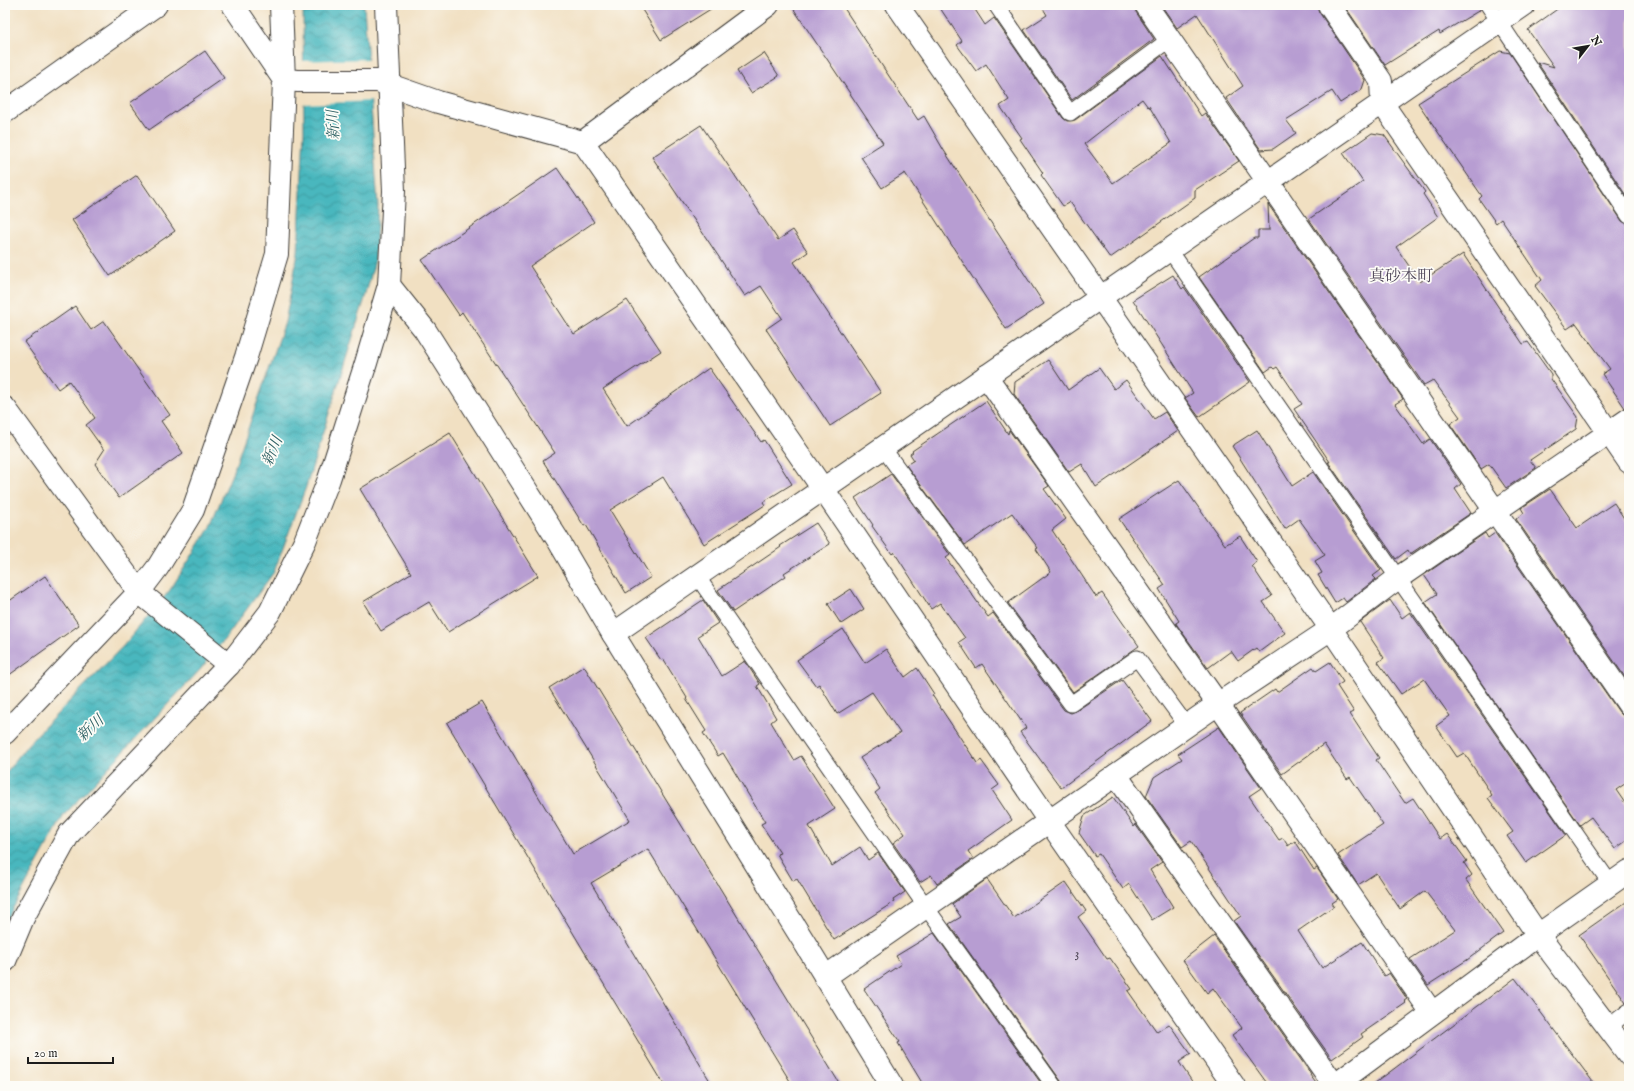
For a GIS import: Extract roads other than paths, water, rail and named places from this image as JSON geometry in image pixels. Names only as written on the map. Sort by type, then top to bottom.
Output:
[{"type":"street","points":[[5,112],[156,5]]},
{"type":"street","points":[[233,5],[291,81]]},
{"type":"street","points":[[5,733],[144,597],[158,567],[193,510],[246,357],[277,254],[291,81],[281,5]]},
{"type":"street","points":[[5,961],[23,918],[70,834],[224,661],[270,612],[305,541],[329,479],[389,285],[394,191],[383,84],[386,5]]},
{"type":"street","points":[[583,142],[768,5]]},
{"type":"street","points":[[897,5],[1331,629],[1538,935],[1629,1055]]},
{"type":"street","points":[[1146,5],[1629,705]]},
{"type":"street","points":[[1329,5],[1381,81],[1382,103],[1629,462]]},
{"type":"street","points":[[613,634],[1382,103],[1494,13],[1524,5]]},
{"type":"street","points":[[291,81],[383,84],[438,102],[583,142],[823,489],[1049,821],[1234,1086]]},
{"type":"street","points":[[389,285],[425,330],[558,540],[613,634],[892,1086]]},
{"type":"street","points":[[986,376],[1218,704],[1432,1013]]},
{"type":"street","points":[[6,412],[144,597],[224,661]]},
{"type":"street","points":[[825,977],[1218,704],[1331,629],[1398,578],[1629,419]]},
{"type":"street","points":[[1116,775],[1335,1086],[1538,935],[1629,871]]},
{"type":"lane","points":[[996,5],[1070,113],[1170,39]]},
{"type":"lane","points":[[1494,13],[1629,216]]},
{"type":"lane","points":[[1169,249],[1610,883]]},
{"type":"lane","points":[[882,448],[1072,704],[1137,658],[1187,726]]},
{"type":"lane","points":[[697,576],[926,907],[1054,1086]]},
{"type":"lane","points":[[1608,1027],[1629,1011]]},
{"type":"water","name":"新川","points":[[303,5],[364,5],[378,206],[375,260],[365,298],[306,487],[274,572],[228,635],[199,671],[64,815],[5,923],[5,774],[28,744],[124,645],[170,590],[209,529],[234,469],[285,322],[298,253],[304,131]]},
{"type":"district","name":"真砂本町","points":[[1401,275]]}]
